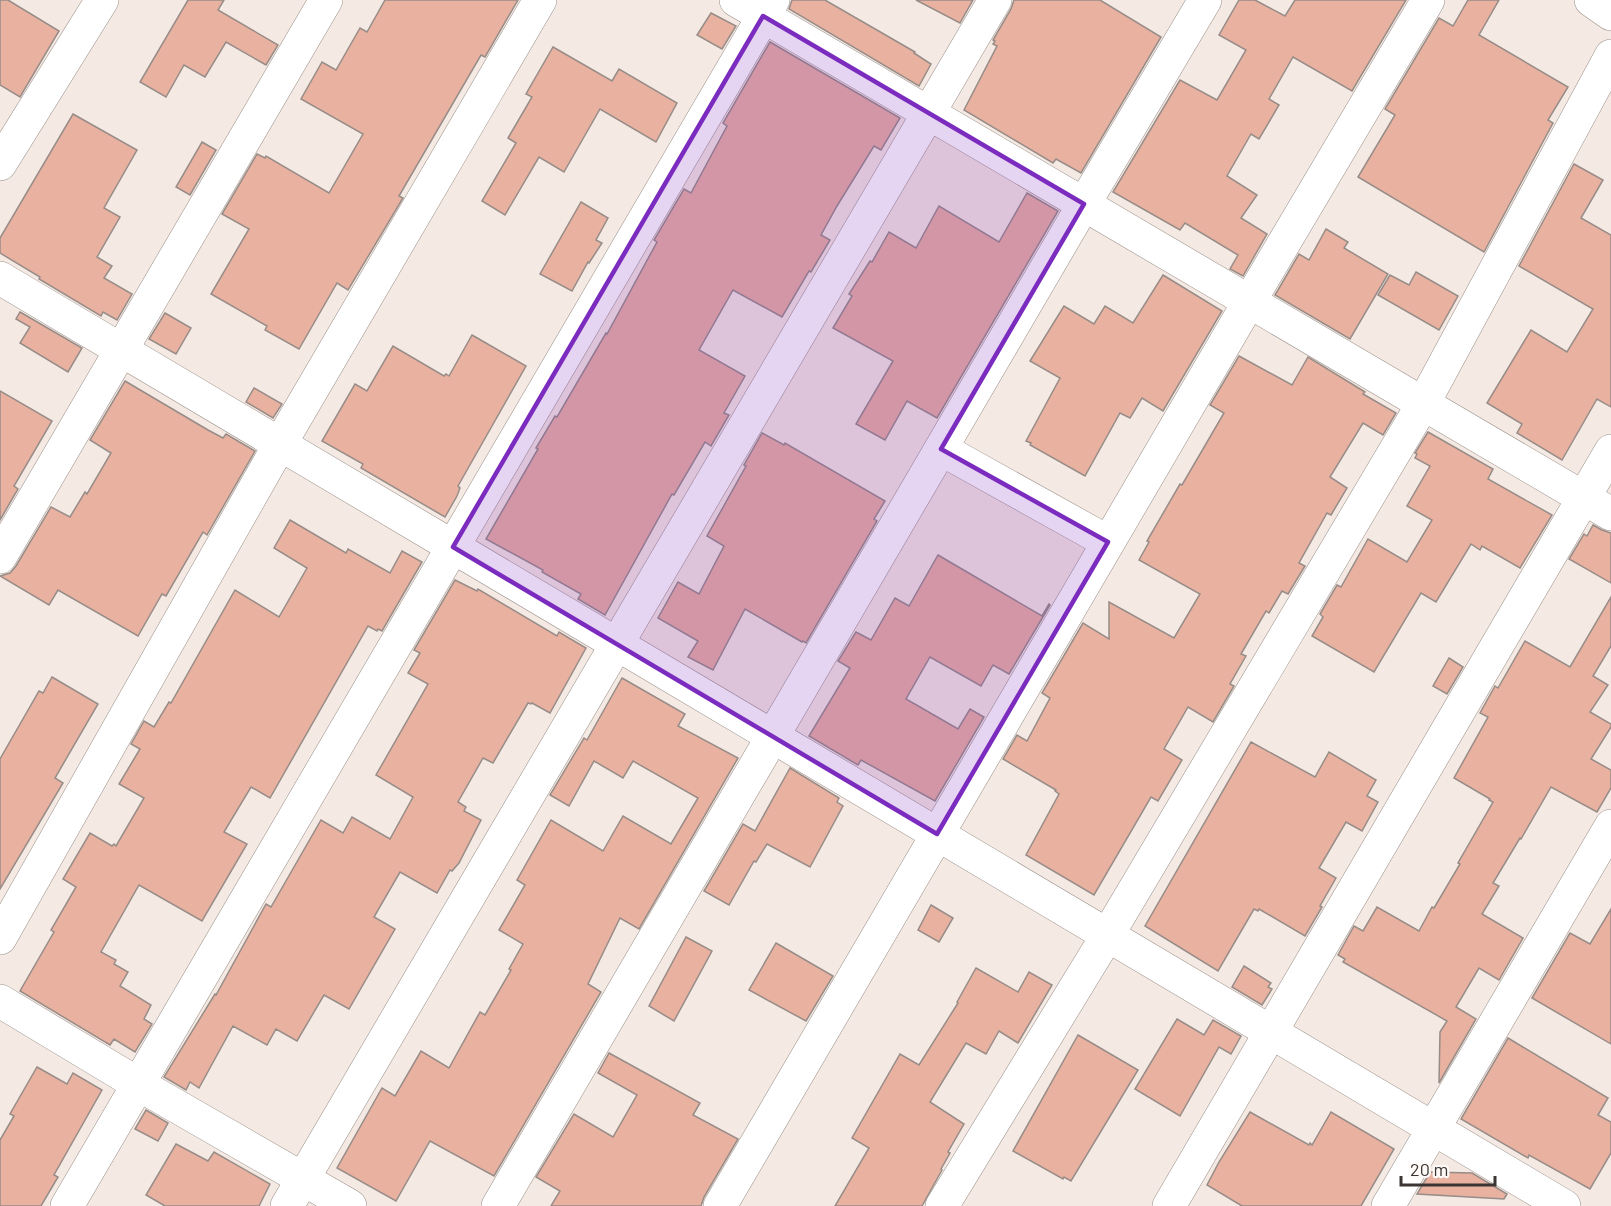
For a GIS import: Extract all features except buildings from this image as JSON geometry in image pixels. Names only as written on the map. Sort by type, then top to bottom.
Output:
[{"type":"street","points":[[0,164],[102,0]]},
{"type":"street","points":[[0,557],[326,0]]},
{"type":"street","points":[[0,938],[280,444],[540,0]]},
{"type":"street","points":[[287,1206],[995,0]]},
{"type":"street","points":[[498,1206],[1205,0]]},
{"type":"street","points":[[720,1206],[1428,0]]},
{"type":"street","points":[[1591,0],[1611,14]]},
{"type":"street","points":[[67,1206],[453,547],[758,5],[928,113],[1611,514]]},
{"type":"street","points":[[942,1206],[1107,936],[1423,404],[1611,56]]},
{"type":"street","points":[[0,278],[1564,1206]]},
{"type":"street","points":[[940,449],[1108,542]]},
{"type":"street","points":[[1169,1206],[1611,451]]},
{"type":"street","points":[[1388,1206],[1611,826]]},
{"type":"street","points":[[0,1001],[138,1084],[350,1206]]},
{"type":"highlighted area","points":[[763,16],[1084,204],[941,449],[1108,542],[937,834],[453,547]]}]
